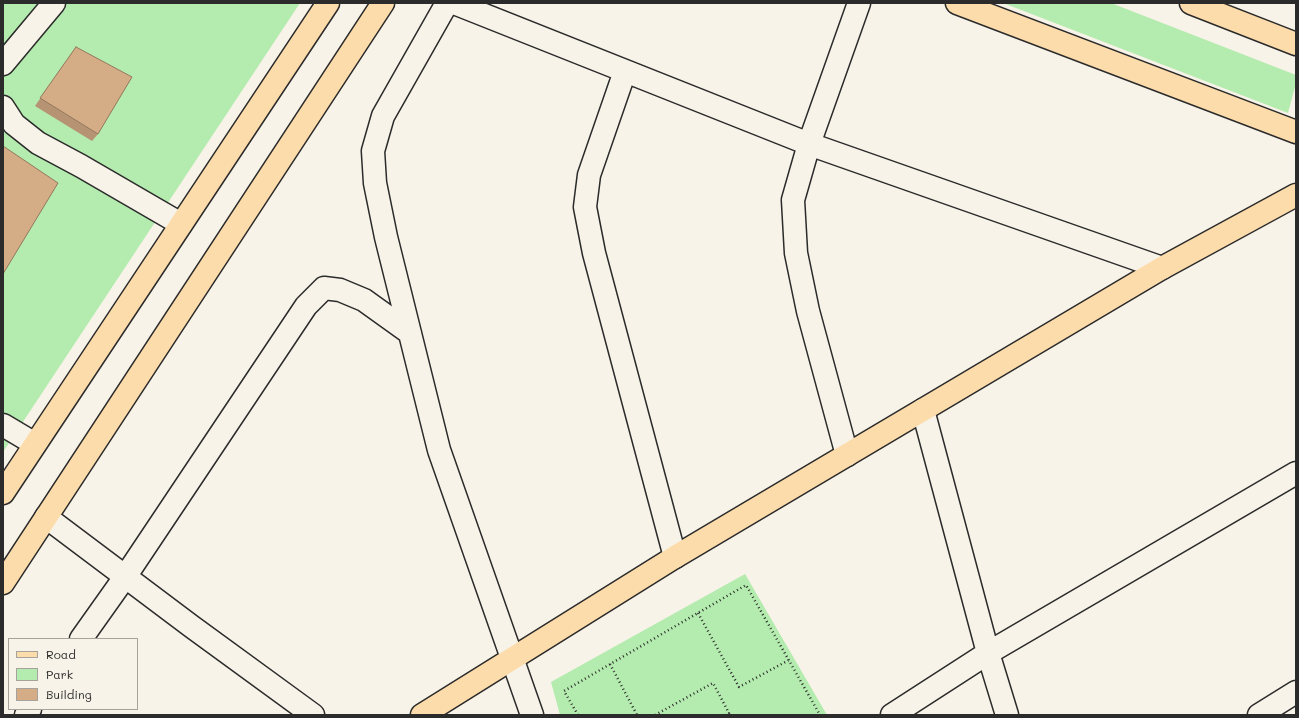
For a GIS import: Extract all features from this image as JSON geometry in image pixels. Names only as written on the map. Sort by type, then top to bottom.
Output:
[{"type":"main road","points":[[3,492],[328,3]]},
{"type":"main road","points":[[3,583],[383,3]]},
{"type":"main road","points":[[957,3],[1296,132]]},
{"type":"main road","points":[[1191,3],[1296,44]]},
{"type":"main road","points":[[422,715],[675,557],[1162,268],[1296,195]]},
{"type":"street","points":[[3,64],[54,3]]},
{"type":"street","points":[[447,3],[383,116],[373,151],[375,183],[383,222],[439,450],[532,715]]},
{"type":"street","points":[[454,3],[809,144],[1162,268]]},
{"type":"street","points":[[847,455],[808,311],[796,253],[793,200],[809,144],[859,3]]},
{"type":"street","points":[[625,71],[589,175],[585,207],[594,253],[675,557]]},
{"type":"street","points":[[3,107],[14,124],[38,143],[182,224]]},
{"type":"street","points":[[82,638],[125,577],[306,306],[324,288],[340,290],[364,300],[410,333]]},
{"type":"street","points":[[923,410],[988,653],[1007,715]]},
{"type":"street","points":[[3,425],[35,444]]},
{"type":"street","points":[[892,715],[988,653],[1296,473]]},
{"type":"street","points":[[46,517],[313,715]]},
{"type":"street","points":[[1259,715],[1296,692]]},
{"type":"path","points":[[578,715],[564,691],[746,586],[820,715]]},
{"type":"path","points":[[698,613],[739,687],[788,660]]},
{"type":"path","points":[[610,664],[637,715]]},
{"type":"path","points":[[655,715],[713,683],[729,713],[725,715]]},
{"type":"green space","points":[[3,3],[300,3],[3,452]]},
{"type":"green space","points":[[1003,3],[1111,3],[1296,75],[1296,83],[1288,113]]},
{"type":"green space","points":[[745,574],[827,715],[560,715],[551,682]]},
{"type":"building","points":[[76,47],[132,77],[98,134],[40,98]]},
{"type":"building","points":[[3,146],[58,183],[3,274]]}]
